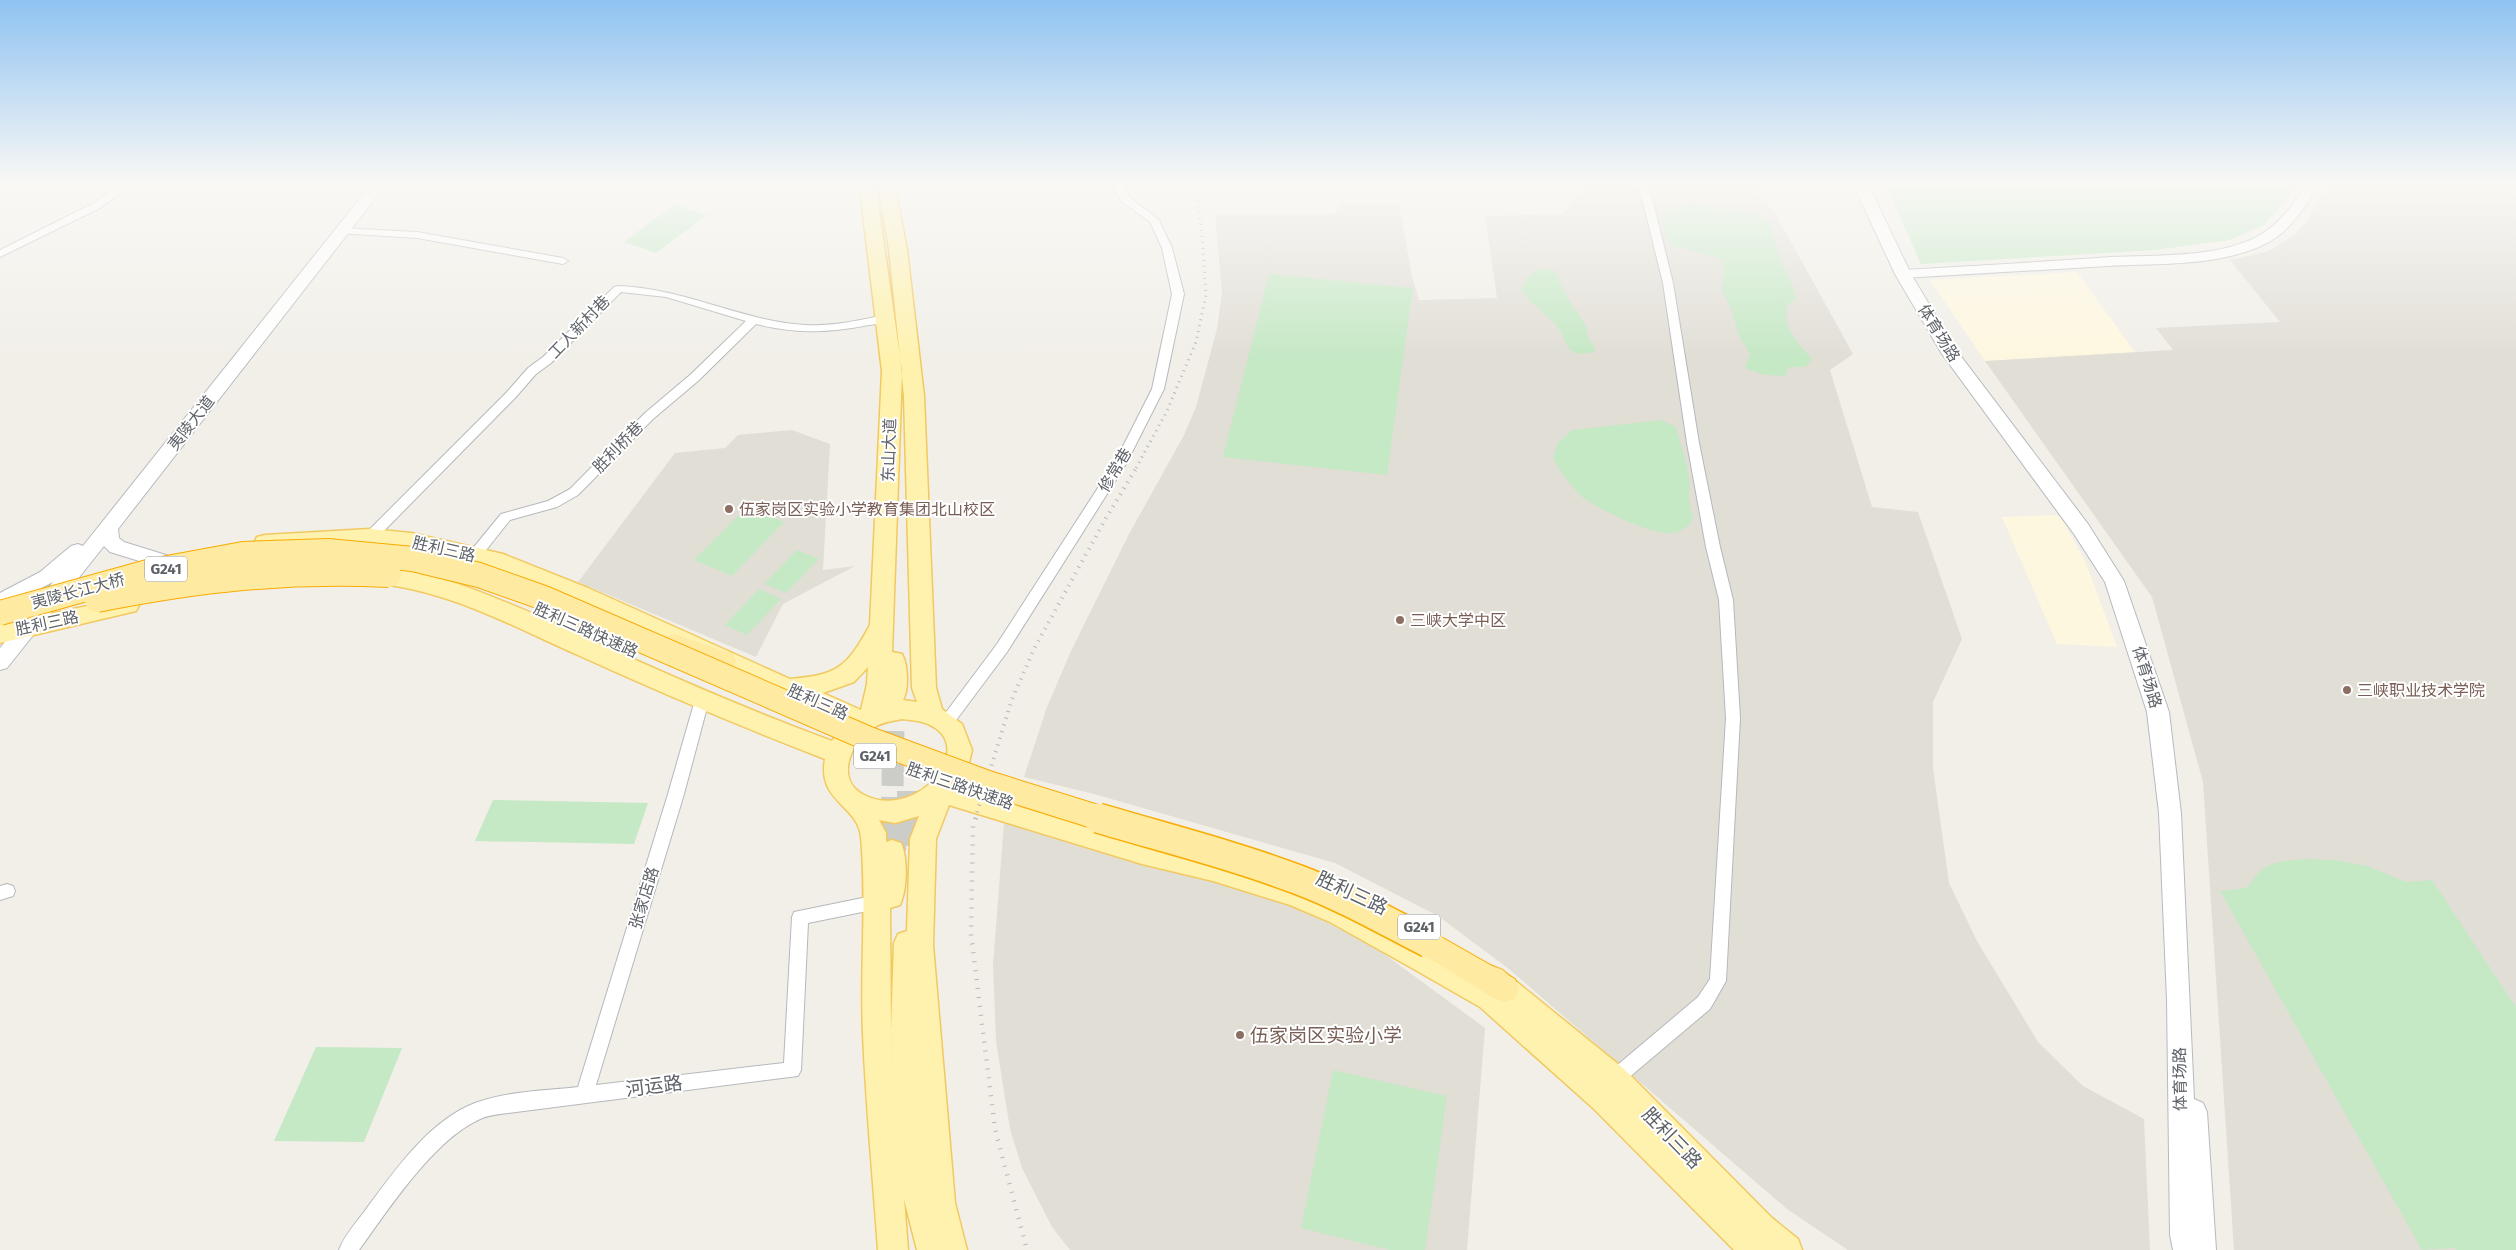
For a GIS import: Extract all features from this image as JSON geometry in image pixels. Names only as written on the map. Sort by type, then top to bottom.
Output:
[{"type":"highway","points":[[246,554],[312,544],[367,543],[445,556],[492,569],[558,592],[687,649],[724,661]]},
{"type":"highway","name":"夷陵长江大桥","points":[[7,619],[137,575],[208,559],[246,554],[332,558]]},
{"type":"highway","name":"夷陵长江大桥","points":[[7,619],[117,590],[200,572],[231,567],[332,558]]},
{"type":"highway","name":"胜利三路快速路","points":[[332,558],[419,570],[456,578],[487,588],[560,618],[819,735],[900,766],[975,793],[1246,871],[1298,888],[1426,947],[1497,993]]},
{"type":"highway","points":[[7,619],[196,582],[264,575],[326,572],[389,575]]},
{"type":"main road","name":"夷陵大道","points":[[53,592],[92,537],[328,240]]},
{"type":"main road","name":"夷陵大道","points":[[0,650],[7,619],[53,592],[110,526],[335,240]]},
{"type":"main road","name":"东山大道","points":[[875,240],[885,319],[902,370],[914,396],[924,688],[940,718]]},
{"type":"main road","name":"东山大道","points":[[866,720],[879,684],[902,370],[896,240]]},
{"type":"main road","name":"体育场路","points":[[1890,240],[1950,354],[2080,529],[2114,581],[2158,712],[2171,823],[2178,1000],[2193,1246]]},
{"type":"main road","name":"体育场路","points":[[1894,240],[1908,274]]},
{"type":"main road","points":[[901,693],[894,550],[899,477],[896,377],[902,370]]},
{"type":"main road","points":[[110,526],[108,536],[111,543],[117,547],[162,560]]},
{"type":"main road","points":[[7,619],[31,586],[59,568],[92,537]]},
{"type":"main road","name":"胜利三路","points":[[7,619],[53,592],[162,560],[280,541],[370,537],[411,541],[503,562],[541,577],[786,688],[866,720]]},
{"type":"main road","name":"胜利三路","points":[[7,619],[118,607],[293,578],[389,575],[444,590],[476,602],[702,700],[837,753]]},
{"type":"main road","points":[[0,664],[35,637],[68,623],[118,607]]},
{"type":"main road","name":"夷陵大道","points":[[0,664],[7,619]]},
{"type":"main road","points":[[786,688],[820,687],[842,678],[857,667],[882,624]]},
{"type":"main road","points":[[941,792],[922,804],[888,812],[872,810],[858,805],[845,795],[837,782],[834,768],[837,753],[848,736],[866,720],[902,709],[940,718],[956,735],[960,750],[958,764],[941,792],[923,839],[920,945],[940,1203],[952,1250]]},
{"type":"main road","name":"胜利三路","points":[[958,764],[1228,845],[1333,882],[1383,906],[1434,936],[1497,993],[1756,1250]]},
{"type":"main road","name":"胜利三路","points":[[941,792],[1142,853],[1213,870],[1295,895],[1497,993],[1614,1080],[1761,1229],[1787,1250]]},
{"type":"main road","points":[[858,805],[874,833],[877,902],[878,1033],[893,1250]]},
{"type":"main road","points":[[904,1250],[892,952],[900,850],[906,1032],[919,1197],[932,1250]]},
{"type":"street","points":[[0,254],[27,240]]},
{"type":"street","points":[[447,240],[563,261]]},
{"type":"street","name":"修常巷","points":[[940,718],[1002,648],[1122,461],[1158,389],[1178,294],[1163,240]]},
{"type":"street","points":[[1614,1080],[1704,1003],[1718,981],[1733,718],[1726,600],[1713,547],[1707,507],[1693,443],[1682,358],[1668,282],[1658,240]]},
{"type":"street","points":[[1908,274],[2208,255],[2240,249],[2259,240]]},
{"type":"street","name":"工人新村巷","points":[[370,537],[505,402],[532,371],[547,360],[618,289],[633,288],[700,302],[754,319],[806,329],[885,319]]},
{"type":"street","name":"胜利桥巷","points":[[474,556],[506,517],[552,504],[574,492],[649,416],[694,378],[754,319]]},
{"type":"street","name":"张家店路","points":[[584,1095],[676,794],[702,700]]},
{"type":"street","name":"河运路","points":[[348,1250],[426,1151],[446,1130],[472,1113],[516,1103],[792,1070],[800,916],[877,902]]},
{"type":"shaded area","points":[[1217,240],[1405,240],[1412,277],[1419,300],[1497,298],[1489,240],[1790,240],[1853,354],[1830,370],[1872,507],[1918,512],[1962,639],[1933,702],[1933,768],[1949,883],[1977,941],[2038,1042],[2083,1086],[2144,1119],[2150,1250],[1848,1250],[1787,1209],[1509,969],[1438,916],[1335,863],[1094,794],[1024,777],[1047,707],[1071,651],[1129,534],[1183,437],[1196,407],[1217,329],[1222,292]]},
{"type":"shaded area","name":"三峡职业技术学院","points":[[2286,240],[2516,240],[2516,1250],[2234,1250],[2203,782],[2152,597],[1985,361],[2173,350],[2156,328],[2280,322],[2230,260],[2269,251]]},
{"type":"shaded area","points":[[2077,272],[2135,352],[1985,361],[1930,280]]},
{"type":"shaded area","name":"伍家岗区实验小学教育集团北山校区","points":[[792,430],[830,444],[823,570],[855,566],[783,604],[756,657],[578,582],[675,453],[725,448],[738,435]]},
{"type":"shaded area","points":[[2058,515],[2085,561],[2117,647],[2057,644],[2002,517]]},
{"type":"shaded area","name":"伍家岗区实验小学","points":[[1004,823],[1269,897],[1330,924],[1376,948],[1485,1028],[1467,1250],[1070,1250],[1052,1227],[1022,1168],[1010,1129],[996,1041],[993,965]]},
{"type":"green space","points":[[626,240],[673,240],[656,253],[624,242]]},
{"type":"green space","points":[[1668,240],[1774,240],[1777,252],[1796,294],[1795,300],[1787,306],[1786,314],[1789,328],[1792,335],[1812,359],[1805,367],[1789,367],[1785,376],[1765,375],[1745,368],[1750,354],[1739,336],[1732,311],[1722,290],[1724,270],[1722,259],[1670,245]]},
{"type":"green space","points":[[1910,240],[2227,240],[2155,250],[1921,264]]},
{"type":"green space","points":[[1541,268],[1555,271],[1568,299],[1585,324],[1588,336],[1596,351],[1582,354],[1570,350],[1555,324],[1521,290],[1528,277]]},
{"type":"green space","points":[[1269,274],[1413,288],[1387,475],[1223,457]]},
{"type":"green space","points":[[1661,420],[1676,427],[1690,484],[1689,499],[1693,519],[1678,532],[1671,533],[1651,530],[1626,521],[1593,504],[1576,491],[1553,459],[1557,444],[1572,430]]},
{"type":"green space","points":[[747,507],[784,522],[732,576],[694,560]]},
{"type":"green space","points":[[797,550],[819,559],[786,593],[764,584]]},
{"type":"green space","points":[[759,589],[781,599],[747,635],[725,625]]},
{"type":"green space","points":[[493,800],[648,803],[634,844],[475,841]]},
{"type":"green space","points":[[2306,859],[2335,860],[2367,866],[2406,882],[2432,880],[2516,1007],[2516,1250],[2457,1250],[2453,1248],[2422,1250],[2220,891],[2247,888],[2259,872],[2272,864]]},
{"type":"green space","points":[[316,1047],[402,1048],[364,1142],[274,1141]]},
{"type":"green space","points":[[1333,1070],[1447,1096],[1425,1250],[1390,1250],[1301,1228]]},
{"type":"tunnel","points":[[892,819],[894,694]]},
{"type":"tunnel","points":[[908,791],[908,848]]},
{"type":"tunnel","points":[[892,819],[892,851]]},
{"type":"railway","points":[[1136,468],[1166,413],[1196,342],[1206,295],[1202,240]]},
{"type":"railway","points":[[975,819],[1012,699],[1035,647],[1106,518],[1137,467]]},
{"type":"railway","points":[[976,818],[973,826],[971,934],[995,1129],[1027,1250]]},
{"type":"place","name":"伍家岗区实验小学教育集团北山校区","points":[[729,509]]},
{"type":"place","name":"三峡大学中区","points":[[1400,620]]},
{"type":"place","name":"三峡职业技术学院","points":[[2347,690]]},
{"type":"place","name":"伍家岗区实验小学","points":[[1240,1035]]}]
